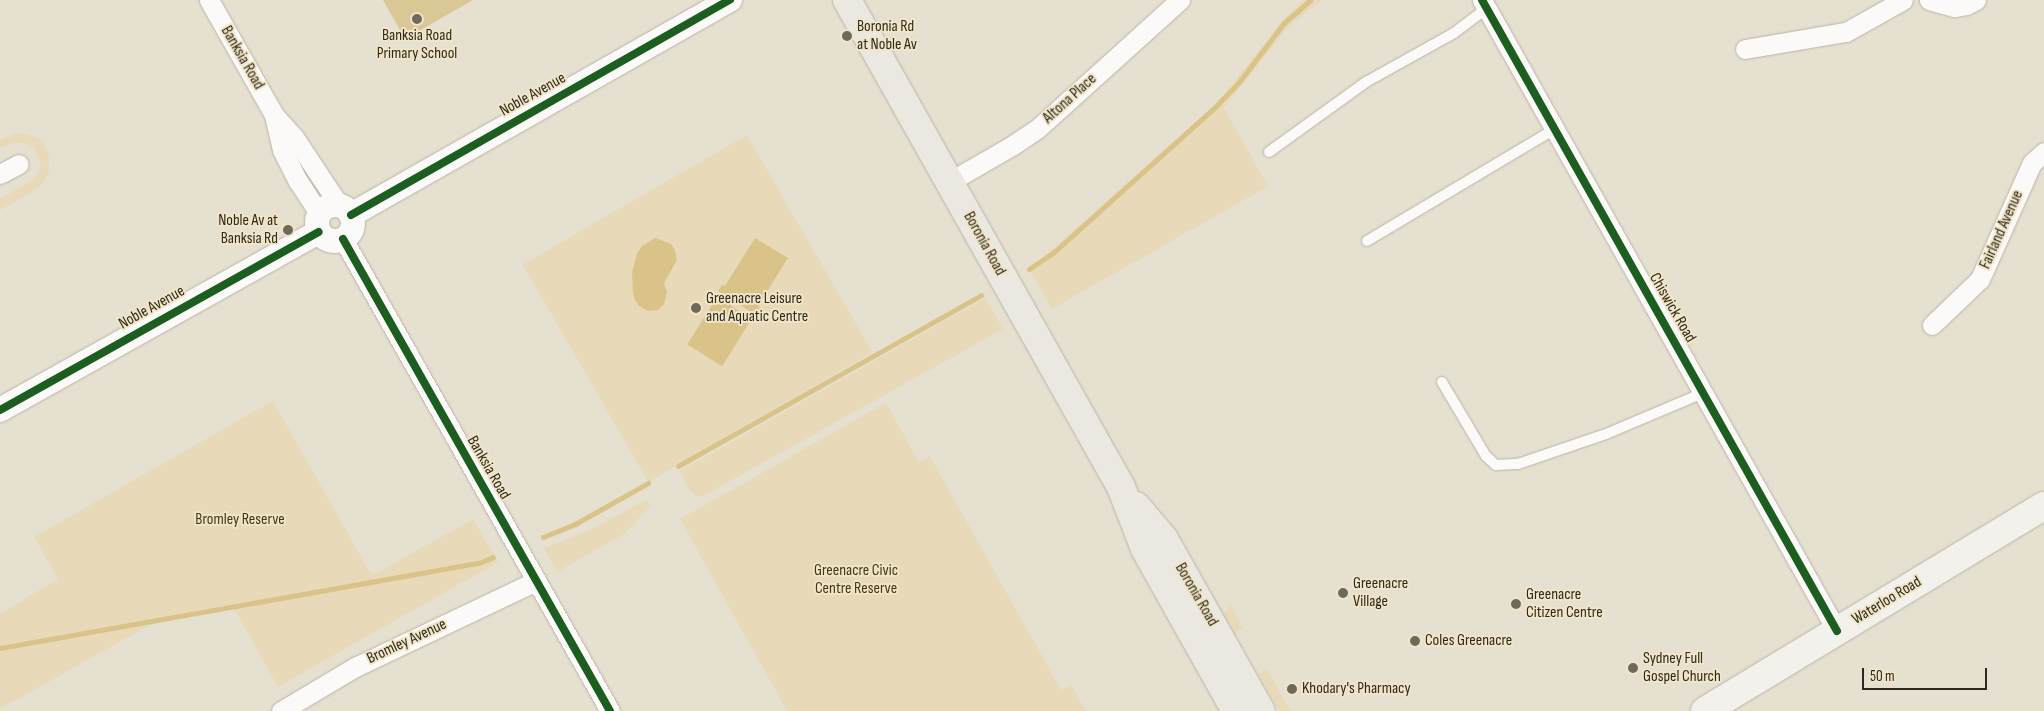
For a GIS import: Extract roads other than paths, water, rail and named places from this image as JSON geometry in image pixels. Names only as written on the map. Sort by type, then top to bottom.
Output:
[{"type":"main road","name":"Boronia Road","points":[[847,0],[1121,487],[1145,549],[1236,711]]},
{"type":"main road","name":"Boronia Road","points":[[1121,487],[1164,539],[1261,711]]},
{"type":"main road","name":"Waterloo Road","points":[[1705,711],[2044,506]]},
{"type":"street","name":"Banksia Road","points":[[209,0],[274,115],[282,150],[298,180],[332,216]]},
{"type":"street","name":"Noble Avenue","points":[[0,410],[332,216],[730,0]]},
{"type":"street","name":"Altona Place","points":[[949,182],[1037,129],[1180,0]]},
{"type":"street","points":[[1745,49],[1846,32],[1903,0]]},
{"type":"street","points":[[1930,0],[1954,7],[1966,5],[1976,0]]},
{"type":"street","name":"Chiswick Road","points":[[1485,4],[1837,631]]},
{"type":"street","name":"Fairland Avenue","points":[[1932,325],[1980,279],[2032,163],[2044,152]]},
{"type":"street","points":[[0,174],[19,164]]},
{"type":"street","points":[[332,216],[332,241],[343,239]]},
{"type":"street","name":"Banksia Road","points":[[343,239],[610,711]]},
{"type":"street","name":"Bromley Avenue","points":[[281,711],[355,667],[536,581]]},
{"type":"lane","points":[[1269,152],[1366,82],[1454,33],[1485,4]]},
{"type":"lane","points":[[1367,240],[1555,129]]},
{"type":"lane","points":[[1442,382],[1486,456],[1496,465],[1518,464],[1598,437],[1704,393]]},
{"type":"waterway","points":[[1029,269],[1053,253],[1213,109],[1239,82],[1284,23],[1310,0]]},
{"type":"waterway","points":[[678,466],[981,295]]},
{"type":"waterway","points":[[543,537],[575,524],[648,483]]},
{"type":"waterway","points":[[0,648],[479,563],[493,557]]},
{"type":"place","name":"Banksia Road Primary School","points":[[417,19]]},
{"type":"place","name":"Boronia Rd at Noble Av","points":[[847,36]]},
{"type":"place","name":"Noble Av at Banksia Rd","points":[[288,230]]},
{"type":"place","name":"Greenacre Leisure and Aquatic Centre","points":[[696,308]]},
{"type":"place","name":"Greenacre Village","points":[[1343,593]]},
{"type":"place","name":"Greenacre Citizen Centre","points":[[1516,604]]},
{"type":"place","name":"Coles Greenacre","points":[[1415,641]]},
{"type":"place","name":"Sydney Full Gospel Church","points":[[1633,668]]},
{"type":"place","name":"Khodary's Pharmacy","points":[[1292,689]]},
{"type":"park label","name":"Bromley Reserve","points":[[240,520]]},
{"type":"park label","name":"Greenacre Civic Centre Reserve","points":[[856,580]]}]
